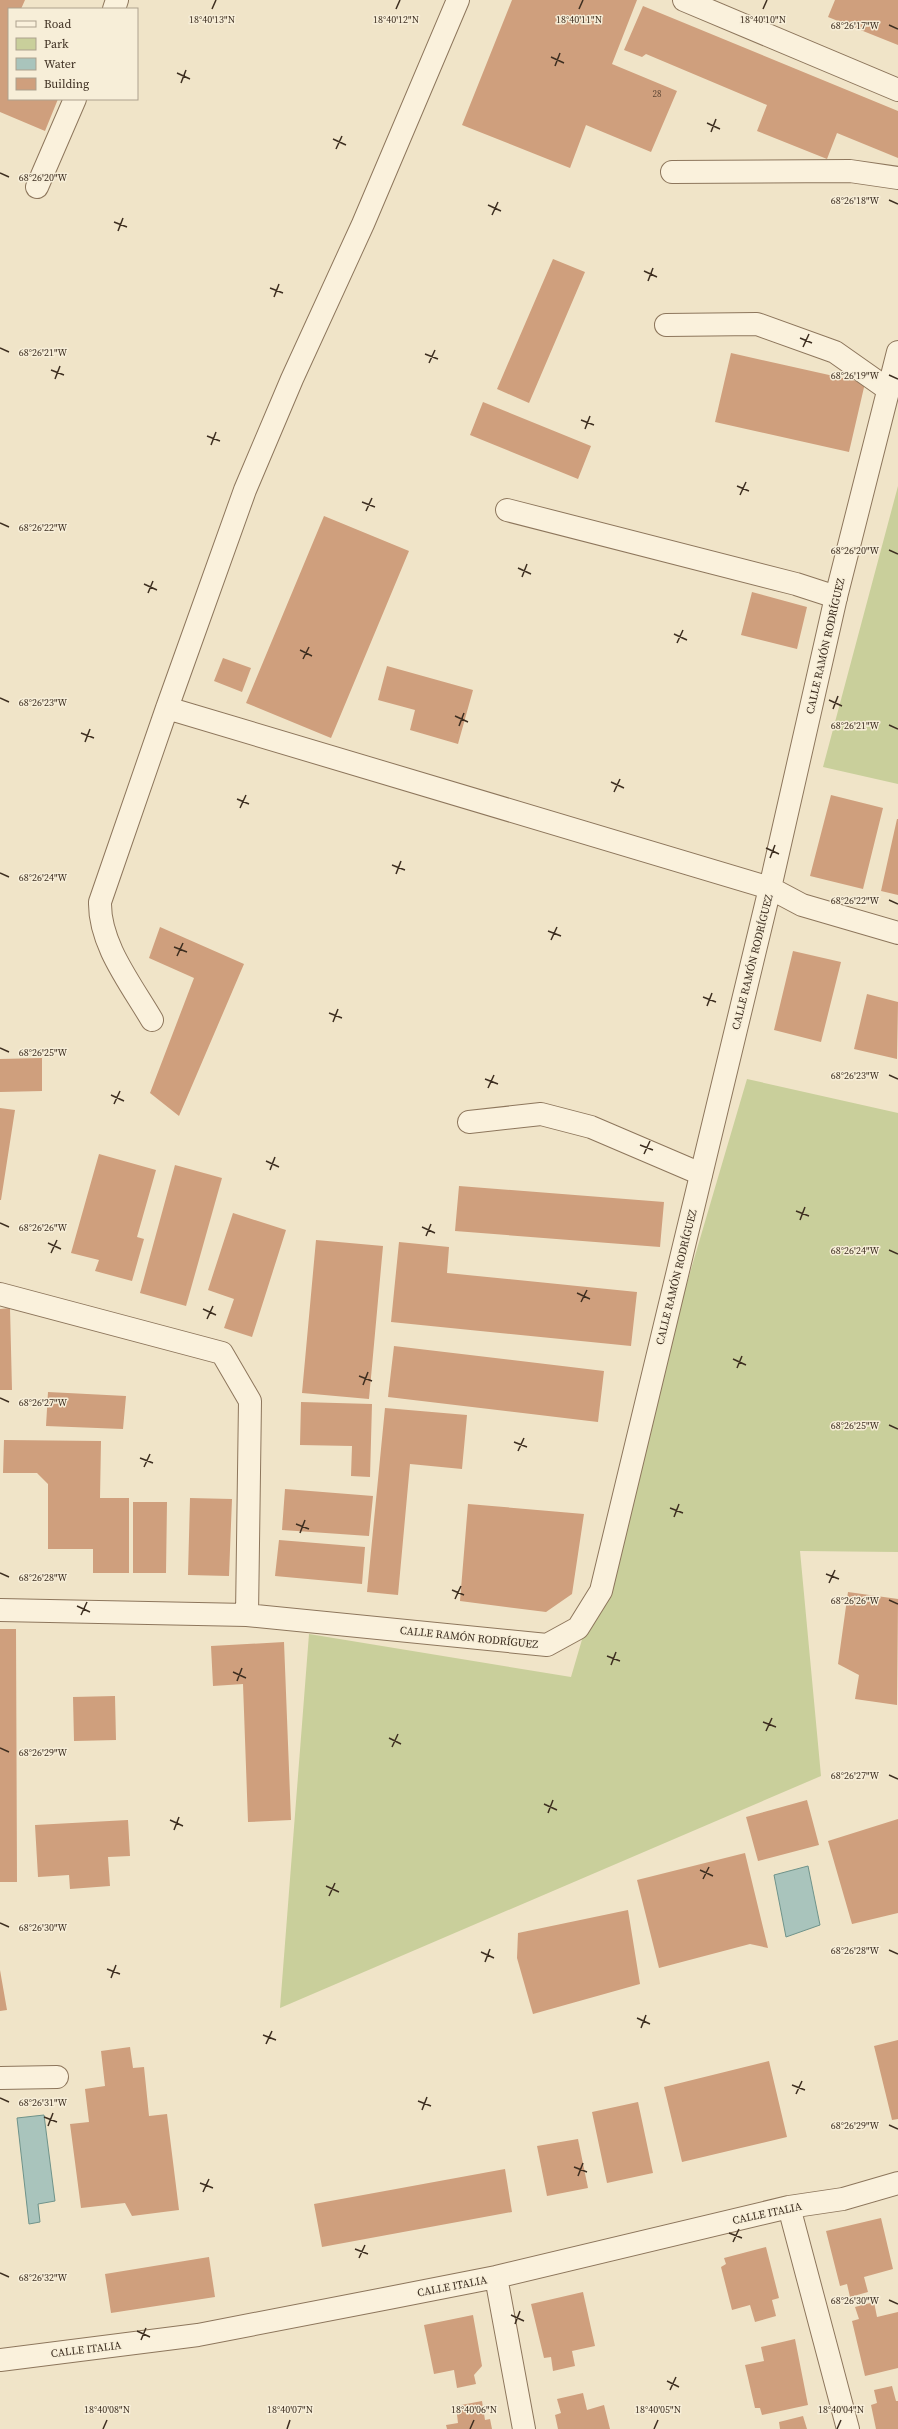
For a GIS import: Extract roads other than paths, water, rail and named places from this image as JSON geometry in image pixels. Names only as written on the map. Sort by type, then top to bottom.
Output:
[{"type":"street","points":[[152,1020],[105,935],[100,919],[100,902],[167,708],[245,490],[292,379],[363,224],[458,0]]},
{"type":"street","points":[[684,0],[898,90]]},
{"type":"street","points":[[37,187],[75,100]]},
{"type":"street","points":[[672,172],[850,170],[898,178]]},
{"type":"street","points":[[666,326],[757,324],[835,352],[888,390]]},
{"type":"street","name":"CALLE RAMÓN RODRÍGUEZ","points":[[0,1610],[247,1615],[547,1645],[578,1628],[601,1591],[770,888],[836,597],[898,352]]},
{"type":"street","points":[[507,510],[796,584],[836,597]]},
{"type":"street","points":[[167,708],[770,888],[802,905],[898,933]]},
{"type":"street","points":[[469,1122],[541,1114],[591,1126],[701,1174]]},
{"type":"street","points":[[0,1294],[222,1353],[250,1401],[247,1615]]},
{"type":"street","points":[[0,2078],[57,2077]]},
{"type":"street","name":"CALLE ITALIA","points":[[0,2360],[198,2335],[496,2277],[789,2207],[842,2198],[898,2183]]},
{"type":"street","points":[[789,2207],[848,2429]]},
{"type":"street","points":[[496,2277],[524,2429]]},
{"type":"water","points":[[808,1866],[820,1925],[786,1937],[774,1875]]},
{"type":"water","points":[[44,2115],[55,2201],[38,2204],[40,2222],[29,2224],[17,2118]]}]
